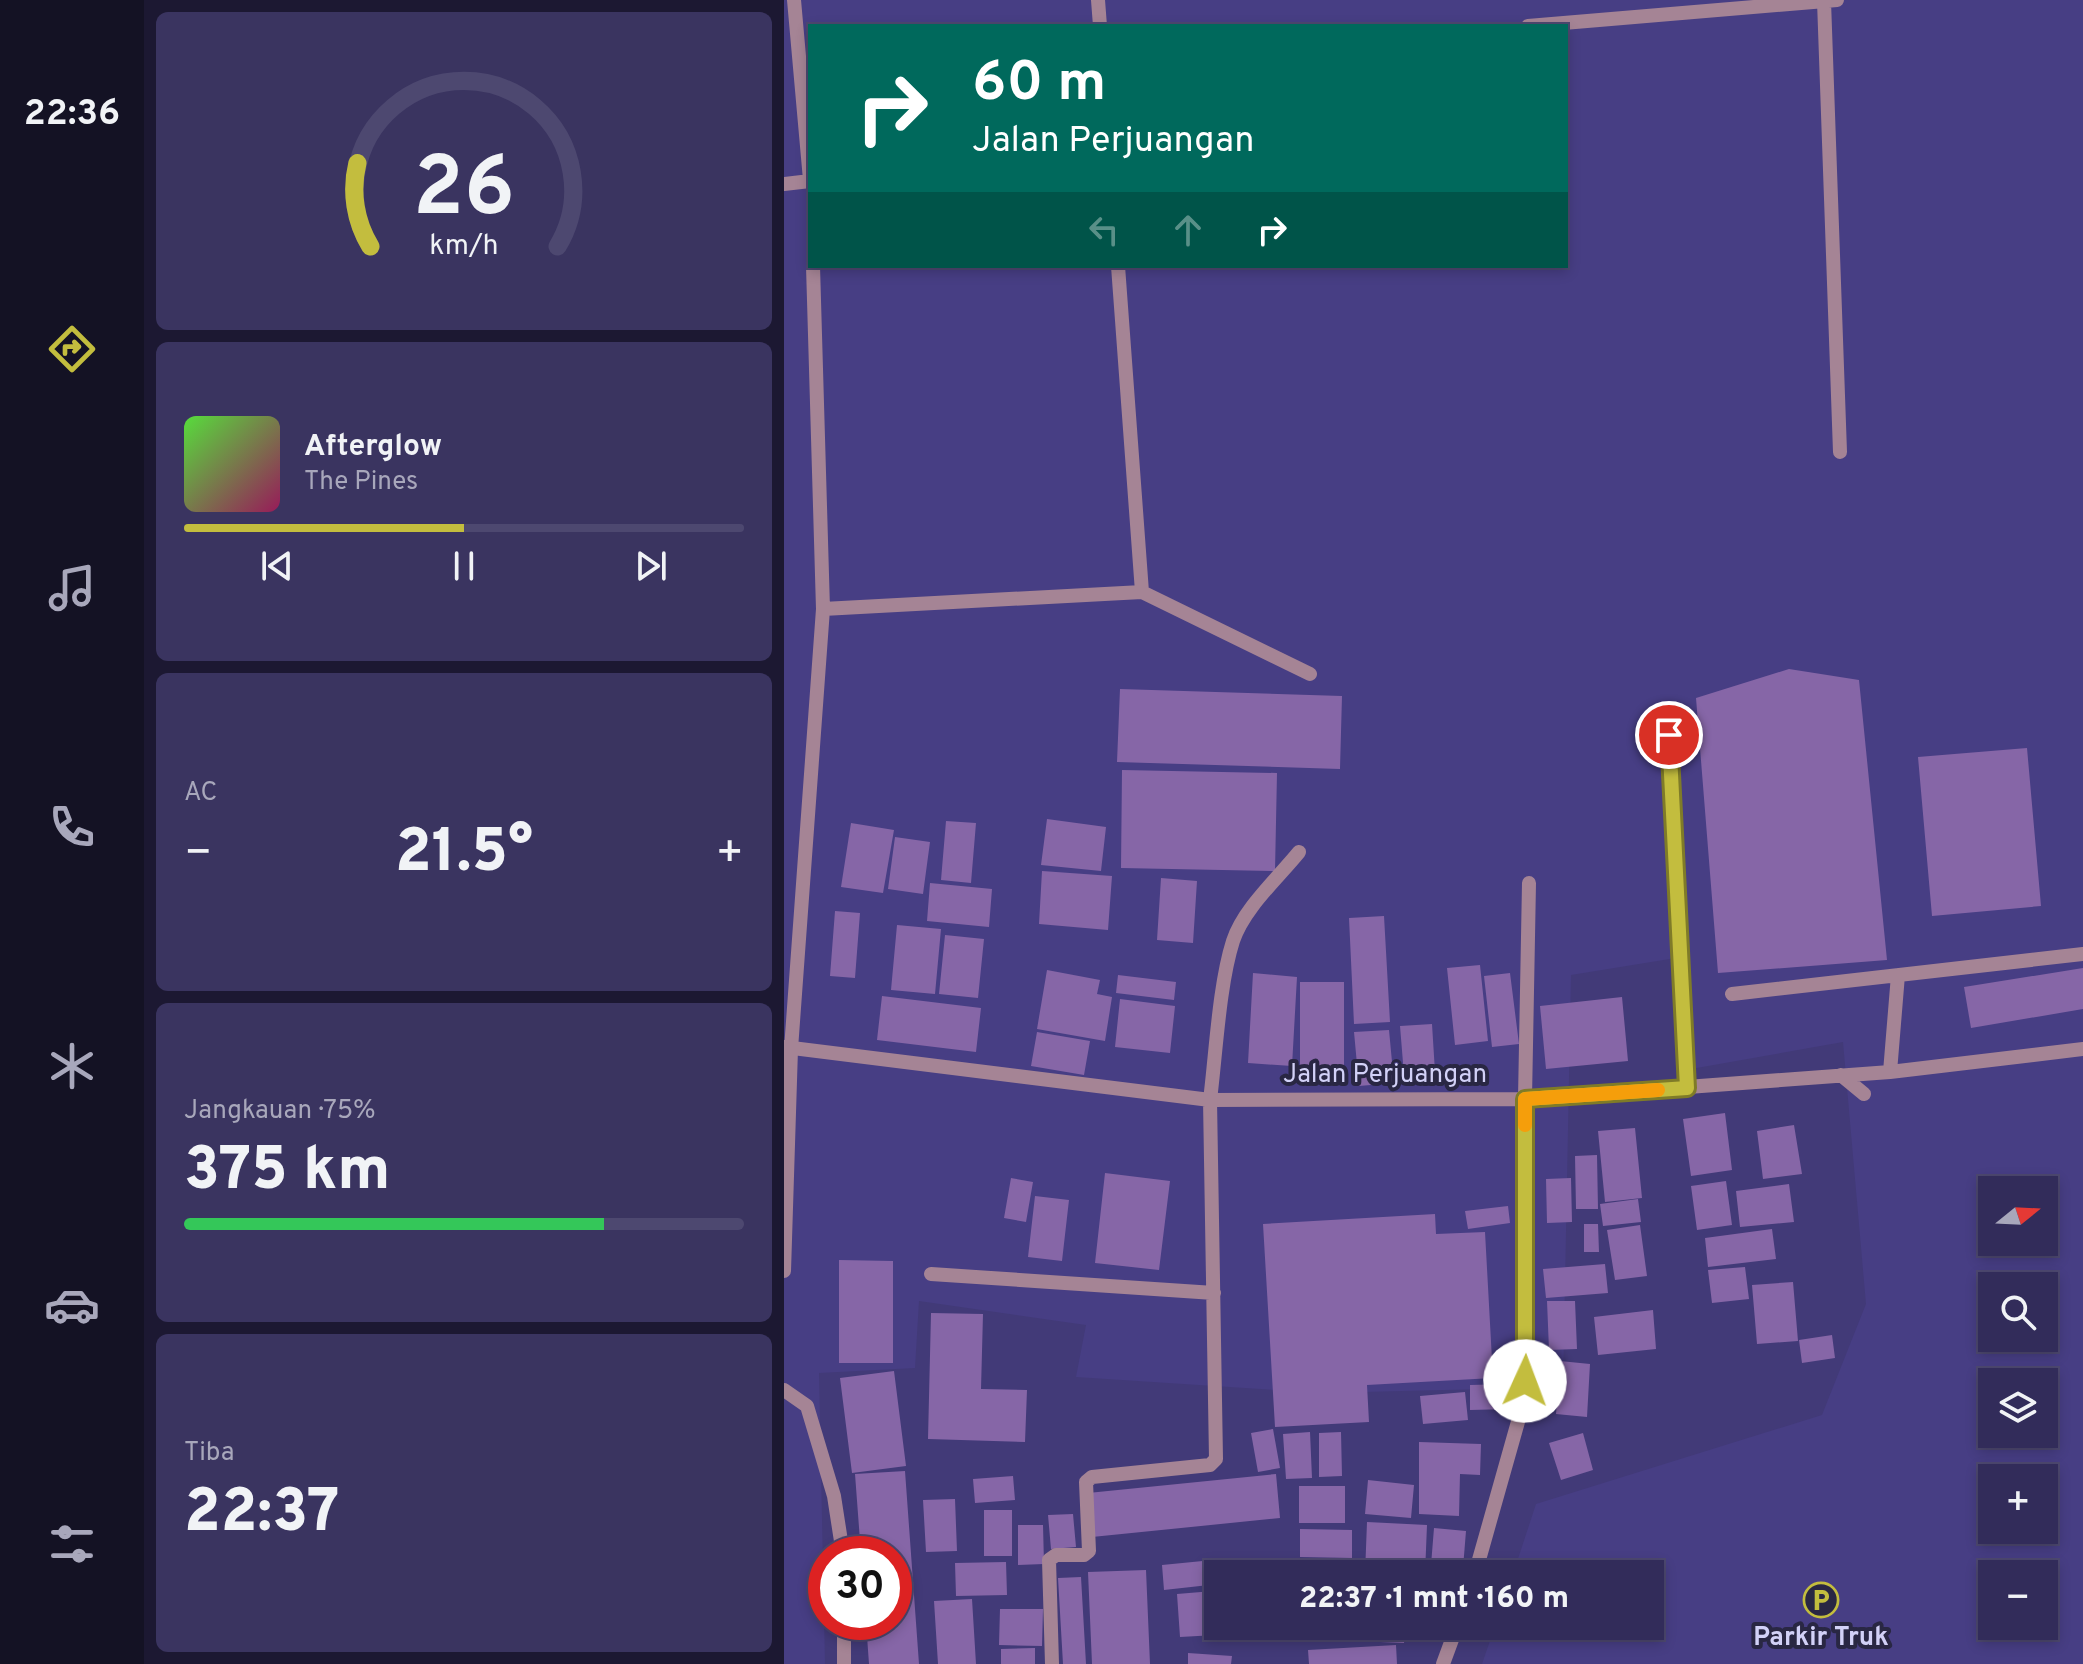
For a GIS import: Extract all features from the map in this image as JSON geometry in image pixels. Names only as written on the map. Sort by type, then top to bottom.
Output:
[{"type":"street","points":[[794,0],[808,158]]},
{"type":"street","points":[[1098,0],[1100,24]]},
{"type":"street","points":[[1552,24],[1837,0]]},
{"type":"street","points":[[1824,1],[1840,452]]},
{"type":"street","points":[[784,184],[808,181]]},
{"type":"street","points":[[784,1271],[788,1048],[823,609],[813,268]]},
{"type":"street","points":[[1118,268],[1142,592]]},
{"type":"street","points":[[823,609],[1142,592],[1310,674]]},
{"type":"street","points":[[1669,735],[1687,1088]]},
{"type":"street","points":[[1052,1664],[1049,1560],[1056,1555],[1084,1555],[1089,1551],[1086,1482],[1092,1477],[1210,1465],[1216,1459],[1210,1100],[1234,940],[1249,914],[1299,852]]},
{"type":"street","points":[[1479,1560],[1523,1404],[1527,1358],[1525,1099],[1529,883]]},
{"type":"street","points":[[1732,994],[2083,954]]},
{"type":"street","points":[[1890,1072],[1898,975]]},
{"type":"street","name":"Jalan Perjuangan","points":[[788,1048],[1210,1100],[1525,1099],[1890,1072],[2083,1049]]},
{"type":"street","points":[[1841,1075],[1864,1094]]},
{"type":"street","points":[[931,1274],[1214,1293]]},
{"type":"street","points":[[784,1390],[807,1406],[834,1496],[840,1536]]},
{"type":"street","points":[[844,1640],[844,1664]]},
{"type":"street","points":[[1443,1664],[1452,1640]]},
{"type":"shaded area","points":[[784,0],[2083,0],[2083,1664],[1482,1664],[1490,1640],[1664,1640],[1664,1560],[1518,1560],[1536,1504],[1822,1415],[1866,1304],[1843,1042],[1691,1069],[1682,957],[1571,975],[1563,1387],[1321,1393],[1076,1377],[1086,1325],[919,1301],[915,1368],[819,1373],[822,1536],[808,1536],[808,1640],[825,1640],[825,1664],[784,1664]]},
{"type":"building","points":[[1789,669],[1859,680],[1887,960],[1718,973],[1696,698]]},
{"type":"building","points":[[1120,689],[1342,696],[1340,769],[1117,762]]},
{"type":"building","points":[[2027,748],[2041,906],[1932,916],[1918,757]]},
{"type":"building","points":[[1122,770],[1277,773],[1275,871],[1121,868]]},
{"type":"building","points":[[1047,819],[1106,827],[1101,871],[1041,865]]},
{"type":"building","points":[[946,821],[976,823],[971,883],[941,880]]},
{"type":"building","points":[[851,823],[894,830],[883,893],[841,887]]},
{"type":"building","points":[[895,837],[930,842],[923,894],[888,889]]},
{"type":"building","points":[[1042,871],[1112,876],[1108,930],[1039,924]]},
{"type":"building","points":[[1161,878],[1197,881],[1193,943],[1157,940]]},
{"type":"building","points":[[930,883],[992,889],[989,927],[927,921]]},
{"type":"building","points":[[835,911],[860,913],[855,978],[830,976]]},
{"type":"building","points":[[1384,916],[1390,1022],[1354,1024],[1349,918]]},
{"type":"building","points":[[897,925],[941,929],[935,994],[891,990]]},
{"type":"building","points":[[945,935],[984,939],[978,998],[939,994]]},
{"type":"building","points":[[1480,965],[1488,1041],[1455,1045],[1447,968]]},
{"type":"building","points":[[2083,968],[2083,1009],[1971,1028],[1964,987]]},
{"type":"building","points":[[1047,970],[1100,980],[1097,994],[1112,997],[1105,1041],[1037,1029]]},
{"type":"building","points":[[1253,973],[1297,977],[1292,1066],[1248,1063]]},
{"type":"building","points":[[1510,973],[1519,1044],[1492,1047],[1484,976]]},
{"type":"building","points":[[1118,975],[1176,982],[1174,1000],[1116,993]]},
{"type":"building","points":[[1300,982],[1344,982],[1344,1069],[1300,1069]]},
{"type":"building","points":[[882,996],[981,1008],[976,1052],[877,1040]]},
{"type":"building","points":[[1622,997],[1628,1061],[1546,1069],[1540,1006]]},
{"type":"building","points":[[1120,999],[1175,1006],[1170,1053],[1115,1047]]},
{"type":"building","points":[[1432,1024],[1435,1072],[1404,1075],[1400,1026]]},
{"type":"building","points":[[1389,1030],[1394,1083],[1359,1086],[1354,1032]]},
{"type":"building","points":[[1037,1032],[1090,1041],[1084,1075],[1031,1066]]},
{"type":"building","points":[[1725,1113],[1732,1170],[1691,1176],[1683,1119]]},
{"type":"building","points":[[1794,1125],[1802,1174],[1763,1179],[1757,1131]]},
{"type":"building","points":[[1635,1128],[1642,1198],[1605,1202],[1598,1131]]},
{"type":"building","points":[[1597,1155],[1598,1209],[1576,1209],[1575,1156]]},
{"type":"building","points":[[1105,1173],[1170,1181],[1159,1270],[1095,1263]]},
{"type":"building","points":[[1011,1178],[1033,1182],[1026,1222],[1004,1218]]},
{"type":"building","points":[[1571,1178],[1572,1222],[1547,1223],[1546,1179]]},
{"type":"building","points":[[1726,1181],[1732,1225],[1697,1230],[1691,1186]]},
{"type":"building","points":[[1789,1184],[1794,1222],[1740,1227],[1736,1191]]},
{"type":"building","points":[[1035,1196],[1069,1200],[1062,1261],[1028,1257]]},
{"type":"building","points":[[1638,1199],[1641,1222],[1603,1226],[1600,1204]]},
{"type":"building","points":[[1508,1206],[1510,1223],[1468,1229],[1465,1211]]},
{"type":"building","points":[[1435,1214],[1436,1234],[1485,1232],[1493,1378],[1367,1385],[1369,1422],[1275,1427],[1263,1224]]},
{"type":"building","points":[[1584,1224],[1598,1224],[1599,1252],[1584,1252]]},
{"type":"building","points":[[1640,1225],[1647,1276],[1615,1280],[1607,1230]]},
{"type":"building","points":[[1772,1229],[1776,1259],[1708,1267],[1705,1238]]},
{"type":"building","points":[[839,1260],[893,1261],[893,1363],[839,1363]]},
{"type":"building","points":[[1605,1264],[1608,1293],[1546,1298],[1543,1269]]},
{"type":"building","points":[[1745,1267],[1749,1299],[1712,1303],[1708,1270]]},
{"type":"building","points":[[1793,1282],[1798,1341],[1757,1344],[1752,1285]]},
{"type":"building","points":[[1547,1301],[1575,1301],[1577,1349],[1549,1350]]},
{"type":"building","points":[[1653,1310],[1656,1349],[1598,1355],[1594,1317]]},
{"type":"building","points":[[931,1313],[983,1314],[981,1389],[1027,1390],[1025,1442],[928,1439]]},
{"type":"building","points":[[1832,1335],[1835,1358],[1802,1363],[1799,1340]]},
{"type":"building","points":[[1560,1361],[1590,1364],[1587,1417],[1556,1414]]},
{"type":"building","points":[[894,1371],[906,1466],[852,1473],[840,1378]]},
{"type":"building","points":[[1509,1384],[1510,1409],[1470,1410],[1470,1385]]},
{"type":"building","points":[[1465,1392],[1468,1420],[1423,1424],[1420,1396]]},
{"type":"building","points":[[1273,1429],[1280,1468],[1258,1472],[1251,1433]]},
{"type":"building","points":[[1310,1432],[1312,1478],[1286,1479],[1283,1434]]},
{"type":"building","points":[[1341,1432],[1342,1476],[1319,1477],[1319,1433]]},
{"type":"building","points":[[1583,1433],[1593,1470],[1561,1480],[1549,1443]]},
{"type":"building","points":[[1419,1442],[1481,1444],[1480,1475],[1460,1474],[1459,1516],[1419,1514]]},
{"type":"building","points":[[905,1471],[910,1536],[860,1536],[855,1474]]},
{"type":"building","points":[[1276,1474],[1280,1518],[1092,1537],[1088,1493]]},
{"type":"building","points":[[1013,1476],[1015,1500],[975,1503],[973,1479]]},
{"type":"building","points":[[1368,1480],[1414,1485],[1411,1518],[1365,1514]]},
{"type":"building","points":[[1299,1486],[1345,1486],[1345,1523],[1299,1523]]},
{"type":"building","points":[[955,1499],[957,1551],[926,1552],[923,1500]]},
{"type":"building","points":[[984,1510],[1012,1510],[1012,1556],[984,1556]]},
{"type":"building","points":[[1073,1514],[1076,1547],[1051,1549],[1048,1515]]},
{"type":"building","points":[[1367,1522],[1427,1525],[1426,1560],[1366,1560]]},
{"type":"building","points":[[1018,1525],[1043,1525],[1044,1564],[1018,1565]]},
{"type":"building","points":[[1434,1528],[1466,1531],[1464,1560],[1431,1560]]},
{"type":"building","points":[[1300,1529],[1352,1530],[1352,1558],[1300,1557]]},
{"type":"building","points":[[1204,1561],[1204,1586],[1164,1590],[1162,1565]]},
{"type":"building","points":[[1006,1562],[1007,1595],[956,1596],[955,1563]]},
{"type":"building","points":[[912,1568],[919,1664],[869,1664],[867,1640],[912,1640]]},
{"type":"building","points":[[1146,1570],[1150,1664],[1092,1664],[1088,1572]]},
{"type":"building","points":[[1081,1577],[1086,1664],[1063,1664],[1058,1578]]},
{"type":"building","points":[[1204,1592],[1204,1636],[1180,1637],[1177,1594]]},
{"type":"building","points":[[972,1599],[976,1664],[938,1664],[934,1601]]},
{"type":"building","points":[[1000,1609],[1043,1609],[1042,1646],[999,1645]]},
{"type":"building","points":[[1302,1640],[1329,1640],[1329,1642]]},
{"type":"building","points":[[1356,1640],[1404,1640],[1404,1643]]},
{"type":"building","points":[[1396,1645],[1397,1664],[1309,1664],[1308,1650]]},
{"type":"building","points":[[1035,1648],[1035,1664],[1001,1664],[1001,1649]]},
{"type":"building","points":[[1188,1653],[1232,1656],[1231,1664],[1188,1664]]},
{"type":"slow traffic","points":[[1525,1125],[1525,1099],[1658,1090]]},
{"type":"place","name":"Parkir Truk","points":[[1821,1600]]},
{"type":"route","points":[[1525,1381],[1525,1099],[1687,1088],[1669,735]]}]
